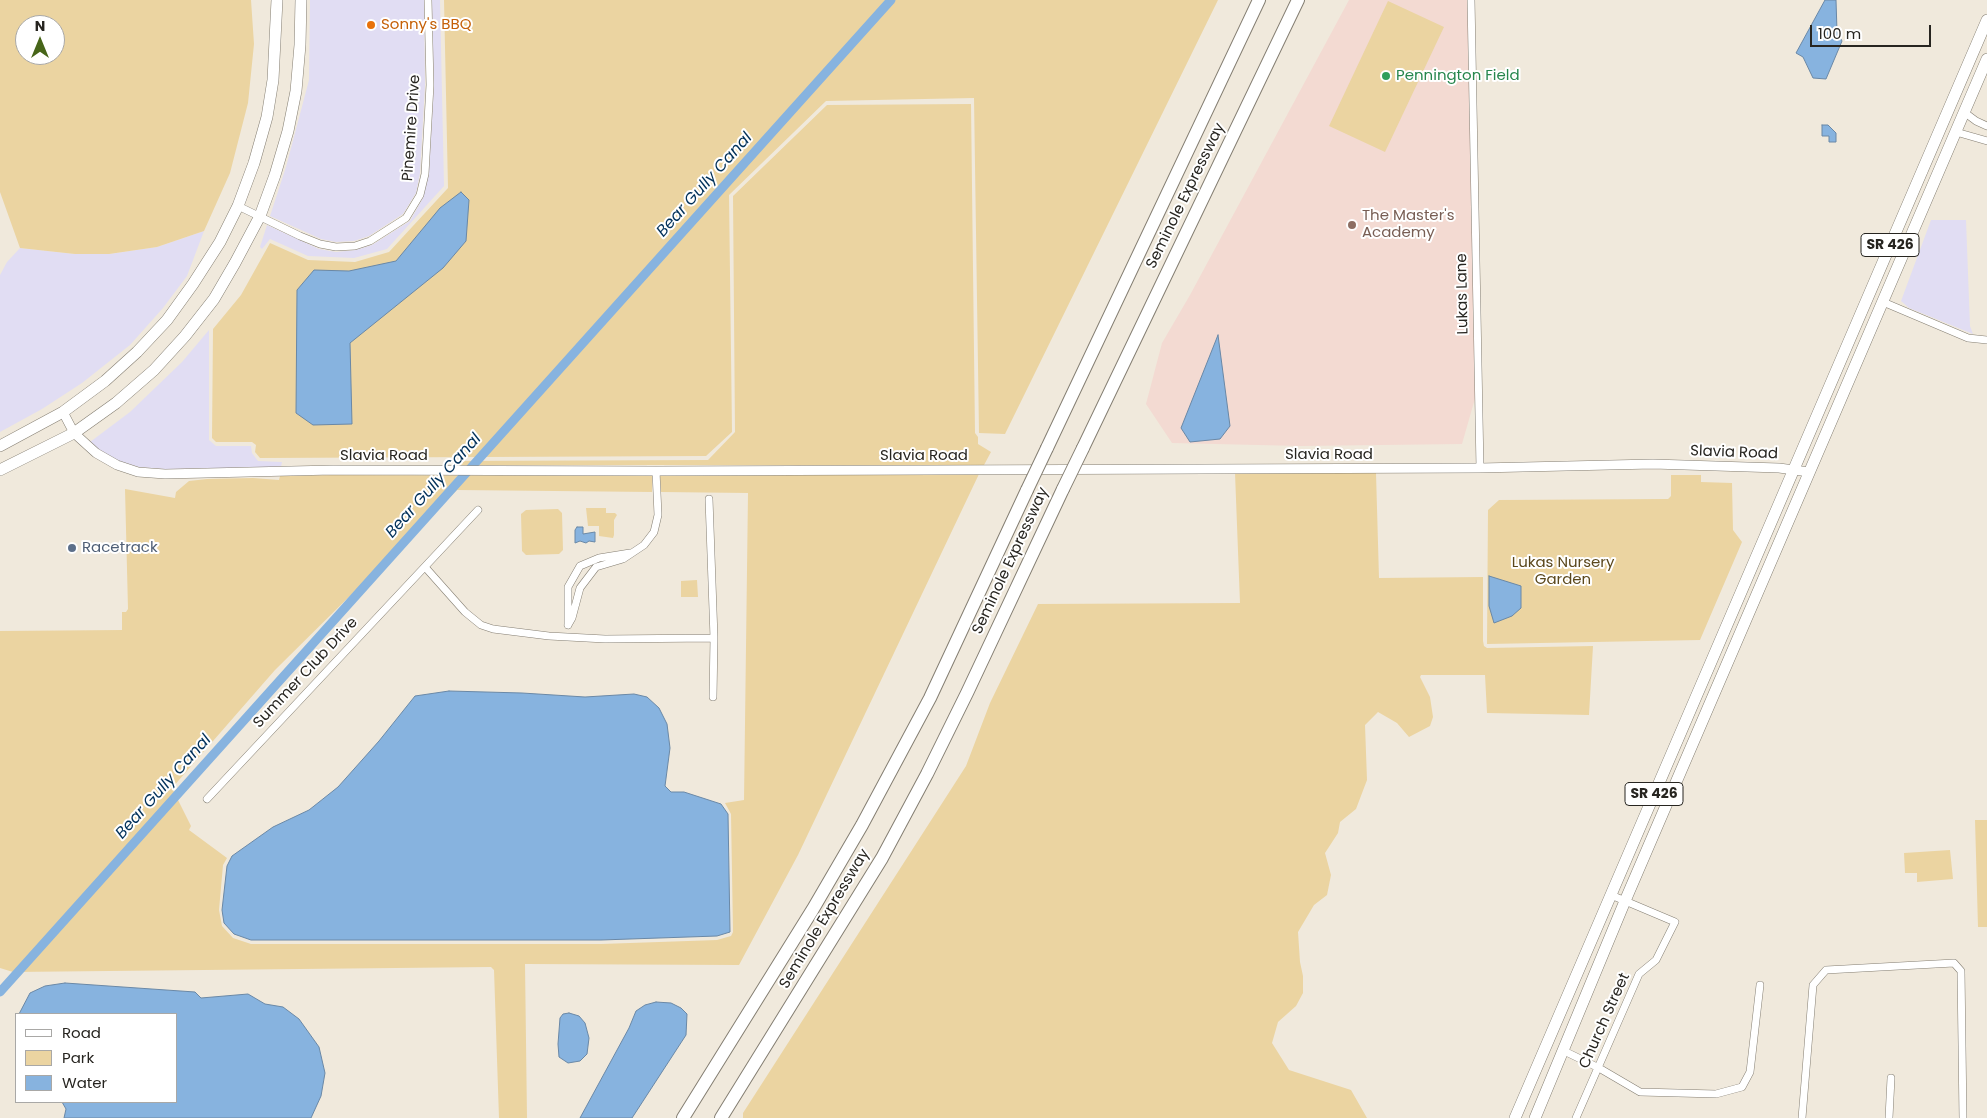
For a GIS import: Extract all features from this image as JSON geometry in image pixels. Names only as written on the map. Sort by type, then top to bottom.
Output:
[{"type":"highway","name":"Seminole Expressway","points":[[683,1118],[813,909],[862,825],[930,698],[1258,0]]},
{"type":"highway","name":"Seminole Expressway","points":[[721,1118],[882,858],[927,774],[1298,0]]},
{"type":"main road","points":[[0,446],[63,412],[105,382],[167,320],[194,284],[220,242],[238,206],[254,163],[267,117],[274,71],[277,0]]},
{"type":"main road","points":[[0,470],[74,433],[116,403],[154,370],[214,299],[260,216],[288,131],[296,91],[301,0]]},
{"type":"main road","name":"SR 426","points":[[1515,1118],[1987,20]]},
{"type":"main road","name":"SR 426","points":[[1535,1118],[1625,901],[1987,59]]},
{"type":"main road","points":[[1907,205],[1910,219],[1907,245]]},
{"type":"street","name":"Pinemire Drive","points":[[238,206],[320,244],[336,247],[355,246],[370,241],[406,218],[420,196],[424,174],[430,85],[428,0]]},
{"type":"street","name":"Lukas Lane","points":[[1471,0],[1480,468]]},
{"type":"street","points":[[1964,112],[1987,126]]},
{"type":"street","points":[[1956,132],[1987,141]]},
{"type":"street","points":[[1883,302],[1968,338],[1987,340]]},
{"type":"street","name":"Slavia Road","points":[[63,412],[74,433],[96,453],[117,465],[138,472],[165,474],[456,470],[1480,468],[1653,464],[1810,472]]},
{"type":"street","points":[[568,626],[580,588],[596,567],[623,559],[633,553],[649,540],[654,532],[657,523],[656,471]]},
{"type":"street","points":[[709,499],[714,697]]},
{"type":"street","name":"Summer Club Drive","points":[[207,799],[478,510]]},
{"type":"street","points":[[567,636],[568,587],[580,566],[599,558],[633,553]]},
{"type":"street","points":[[425,566],[465,612],[481,625],[493,629],[549,636],[605,639],[714,638]]},
{"type":"street","name":"Church Street","points":[[1576,1118],[1639,974],[1656,960],[1675,922],[1611,895]]},
{"type":"street","points":[[1802,1118],[1812,985],[1826,970],[1954,963],[1961,971],[1963,1118]]},
{"type":"street","points":[[1562,1050],[1599,1068],[1640,1092],[1716,1094],[1742,1087],[1750,1072],[1760,985]]},
{"type":"street","points":[[1889,1118],[1891,1078]]},
{"type":"shaded area","points":[[310,0],[424,0],[425,85],[420,173],[416,193],[403,214],[369,236],[354,241],[336,242],[321,239],[270,216],[286,167],[309,80]]},
{"type":"shaded area","points":[[432,0],[440,0],[444,186],[387,249],[354,258],[308,256],[270,239],[262,249],[260,247],[267,225],[319,249],[336,252],[356,250],[372,245],[410,221],[423,198],[429,174],[434,86]]},
{"type":"shaded area","name":"The Master's Academy","points":[[1349,0],[1471,0],[1478,388],[1462,444],[1301,446],[1172,443],[1146,404],[1162,343],[1190,295]]},
{"type":"shaded area","points":[[1931,220],[1966,220],[1970,326],[1973,334],[1909,308],[1901,301]]},
{"type":"shaded area","points":[[204,231],[187,276],[163,308],[130,345],[82,383],[42,409],[0,432],[0,275],[7,262],[20,248],[75,254],[109,254],[157,247]]},
{"type":"shaded area","points":[[209,330],[209,440],[216,446],[251,446],[252,453],[258,461],[282,462],[281,467],[165,469],[139,467],[118,461],[90,442],[130,412],[182,362]]},
{"type":"green space","points":[[0,0],[251,0],[254,44],[248,103],[230,173],[204,231],[157,247],[109,254],[75,254],[20,248],[0,192]]},
{"type":"green space","points":[[444,0],[1218,0],[1005,434],[979,433],[974,98],[826,101],[729,195],[732,432],[706,456],[260,458],[255,452],[256,445],[252,442],[216,442],[212,438],[213,329],[241,295],[270,243],[308,260],[355,262],[389,252],[448,188]]},
{"type":"green space","name":"Pennington Field","points":[[1388,1],[1444,27],[1385,152],[1329,126]]},
{"type":"green space","points":[[971,104],[975,433],[978,437],[978,444],[991,452],[984,465],[453,465],[456,461],[708,460],[735,432],[733,196],[827,105]]},
{"type":"green space","points":[[1235,473],[1376,473],[1379,578],[1483,577],[1483,641],[1484,646],[1487,648],[1593,646],[1589,715],[1487,713],[1485,675],[1421,675],[1420,677],[1430,697],[1433,717],[1430,726],[1409,737],[1397,723],[1378,712],[1365,725],[1367,780],[1356,809],[1340,822],[1338,833],[1325,853],[1331,875],[1327,895],[1314,905],[1298,932],[1303,993],[1296,1006],[1278,1022],[1272,1043],[1289,1070],[1351,1090],[1367,1118],[743,1118],[743,1113],[966,766],[990,703],[1038,604],[1240,603]]},
{"type":"green space","points":[[979,474],[798,855],[739,965],[525,964],[527,1118],[499,1118],[494,970],[491,967],[13,972],[0,968],[0,631],[122,630],[122,612],[126,612],[128,609],[125,489],[175,498],[176,492],[189,481],[207,479],[253,478],[279,480],[280,476],[333,475],[652,476],[652,492],[457,490],[275,670],[172,788],[191,826],[189,830],[227,858],[223,865],[219,910],[222,926],[233,938],[251,944],[601,944],[717,940],[731,936],[733,932],[731,814],[725,803],[744,800],[748,493],[661,492],[660,476]]},
{"type":"green space","name":"Lukas Nursery Garden","points":[[1671,475],[1701,475],[1701,482],[1732,483],[1733,530],[1742,542],[1700,640],[1487,644],[1488,510],[1499,500],[1668,499],[1671,496]]},
{"type":"green space","points":[[586,508],[606,508],[606,513],[615,513],[617,515],[614,520],[613,538],[599,536],[599,526],[588,526]]},
{"type":"green space","points":[[558,509],[562,513],[563,550],[559,554],[526,555],[522,551],[521,514],[526,510]]},
{"type":"green space","points":[[697,580],[698,597],[681,597],[681,581]]},
{"type":"green space","points":[[1975,820],[1987,820],[1987,927],[1978,927]]},
{"type":"green space","points":[[1950,850],[1953,879],[1917,882],[1917,873],[1905,873],[1904,853]]},
{"type":"water","points":[[1825,0],[1836,0],[1837,32],[1842,41],[1826,79],[1813,78],[1803,57],[1796,53]]},
{"type":"water","points":[[1822,125],[1828,125],[1836,133],[1836,142],[1829,142],[1829,136],[1822,136]]},
{"type":"water","points":[[461,192],[469,200],[466,241],[443,268],[350,343],[352,424],[313,425],[296,413],[297,290],[314,270],[349,271],[396,261],[440,208]]},
{"type":"water","points":[[1218,335],[1230,426],[1220,439],[1190,442],[1181,428]]},
{"type":"water","points":[[577,527],[583,527],[583,534],[595,532],[595,542],[589,541],[586,543],[580,541],[575,543],[575,530]]},
{"type":"water","points":[[1489,576],[1521,586],[1521,608],[1512,616],[1494,623],[1489,606]]},
{"type":"water","points":[[449,691],[585,697],[634,694],[647,697],[659,708],[667,724],[670,748],[665,786],[671,792],[684,792],[721,804],[728,814],[730,932],[717,936],[601,940],[251,940],[234,934],[224,923],[222,910],[227,866],[232,856],[273,827],[309,810],[338,787],[379,741],[415,696]]},
{"type":"water","points":[[65,983],[195,992],[201,998],[248,994],[265,1004],[283,1007],[299,1019],[319,1047],[325,1073],[321,1096],[311,1118],[64,1118],[66,1109],[63,1103],[178,1103],[178,1013],[20,1013],[30,993],[45,986]]},
{"type":"water","points":[[656,1002],[671,1003],[681,1008],[687,1014],[686,1035],[632,1118],[580,1118],[629,1028],[636,1011],[645,1005]]},
{"type":"water","points":[[569,1013],[579,1016],[585,1023],[589,1038],[587,1054],[580,1061],[568,1063],[559,1057],[558,1044],[560,1018],[563,1014]]},
{"type":"waterway","name":"Bear Gully Canal","points":[[0,992],[891,0]]},
{"type":"place","name":"Sonny's BBQ","points":[[371,25]]},
{"type":"place","name":"Pennington Field","points":[[1386,76]]},
{"type":"place","name":"The Master's Academy","points":[[1352,225]]},
{"type":"place","name":"Racetrack","points":[[72,548]]}]
